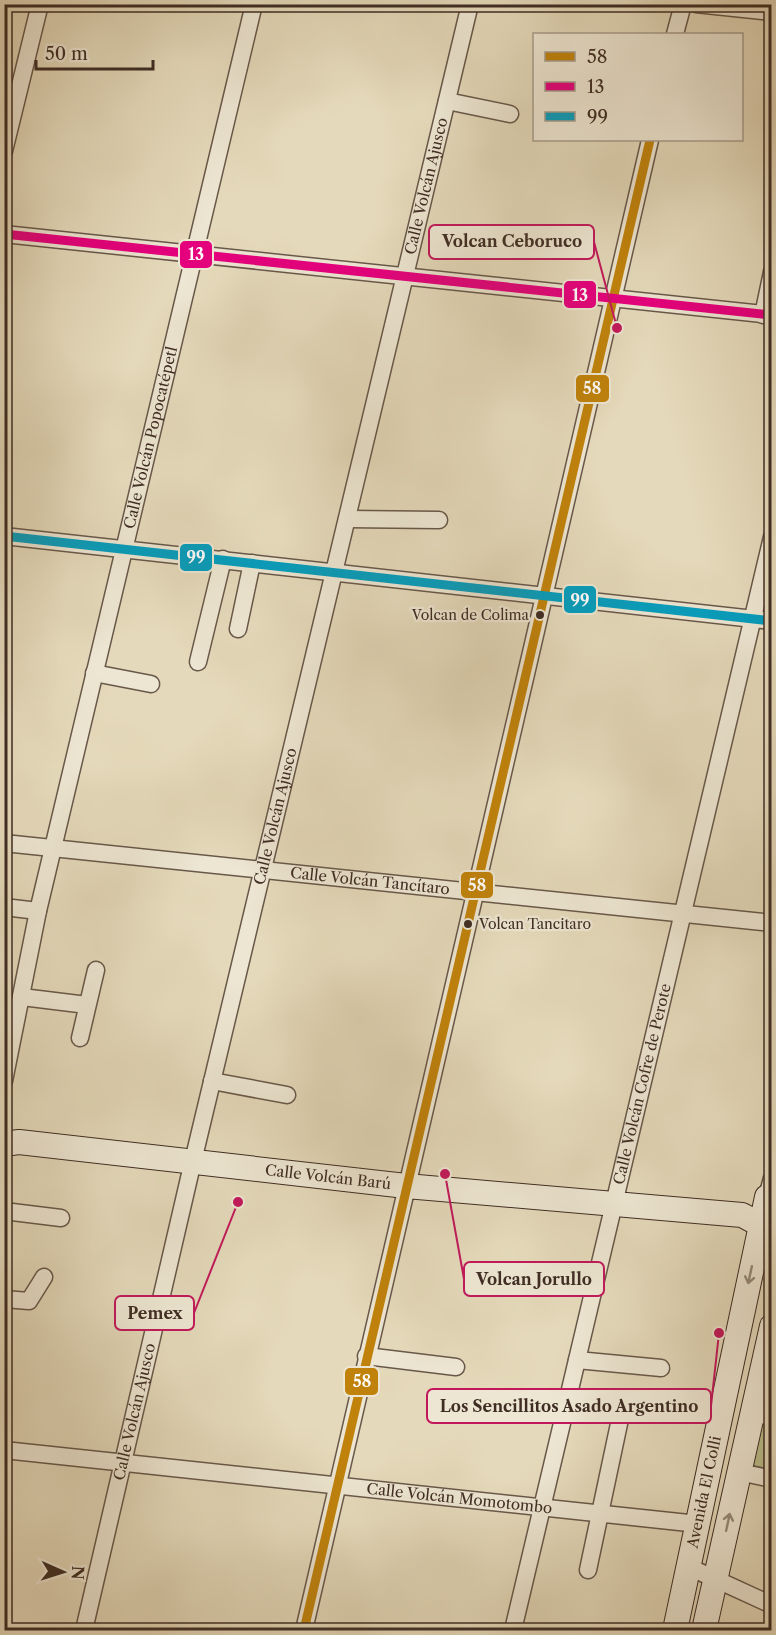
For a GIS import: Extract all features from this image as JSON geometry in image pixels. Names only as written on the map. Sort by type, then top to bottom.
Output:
[{"type":"street","points":[[4,151],[40,4]]},
{"type":"street","name":"Calle Volcán Popocatépetl","points":[[4,1081],[38,911],[254,4]]},
{"type":"street","name":"Calle Volcán Ajusco","points":[[84,1630],[262,870],[470,4]]},
{"type":"street","points":[[675,33],[683,4]]},
{"type":"street","points":[[696,4],[771,12]]},
{"type":"street","points":[[447,101],[510,114]]},
{"type":"street","points":[[304,1630],[650,141]]},
{"type":"street","points":[[4,234],[767,315],[771,272]]},
{"type":"street","points":[[347,519],[439,520]]},
{"type":"street","points":[[4,536],[771,621]]},
{"type":"street","name":"Calle Volcán Cofre de Perote","points":[[513,1630],[771,537]]},
{"type":"street","points":[[198,662],[223,559]]},
{"type":"street","points":[[238,629],[252,563]]},
{"type":"street","points":[[94,673],[151,684]]},
{"type":"street","name":"Calle Volcán Tancítaro","points":[[4,843],[771,923]]},
{"type":"street","points":[[4,907],[38,911]]},
{"type":"street","points":[[80,1038],[96,970]]},
{"type":"street","points":[[22,998],[87,1005]]},
{"type":"street","points":[[212,1082],[287,1095]]},
{"type":"street","name":"Calle Volcán Barú","points":[[10,1139],[406,1185],[758,1222]]},
{"type":"street","name":"Avenida El Colli","points":[[675,1630],[758,1222],[770,1191]]},
{"type":"street","points":[[4,1211],[61,1218]]},
{"type":"street","points":[[4,1299],[29,1301],[44,1277]]},
{"type":"street","name":"Avenida El Colli","points":[[704,1630],[739,1472],[762,1415],[771,1326]]},
{"type":"street","points":[[366,1356],[456,1367]]},
{"type":"street","points":[[577,1360],[661,1368]]},
{"type":"street","points":[[588,1570],[620,1419]]},
{"type":"street","name":"Calle Volcán Momotombo","points":[[4,1450],[698,1524]]},
{"type":"street","points":[[739,1472],[771,1479]]},
{"type":"street","points":[[689,1567],[771,1605]]},
{"type":"green space","points":[[760,1421],[771,1423],[771,1470],[750,1465]]},
{"type":"transit line","name":"58","points":[[304,1630],[650,141]]},
{"type":"transit line","name":"13","points":[[4,234],[772,315]]},
{"type":"transit line","name":"99","points":[[4,536],[772,621]]},
{"type":"place","name":"Volcan Ceboruco","points":[[617,328]]},
{"type":"place","name":"Volcan de Colima","points":[[540,615]]},
{"type":"place","name":"Volcan Tancitaro","points":[[468,924]]},
{"type":"place","name":"Volcan Jorullo","points":[[445,1174]]},
{"type":"place","name":"Pemex","points":[[238,1202]]},
{"type":"place","name":"Los Sencillitos Asado Argentino","points":[[719,1333]]}]
